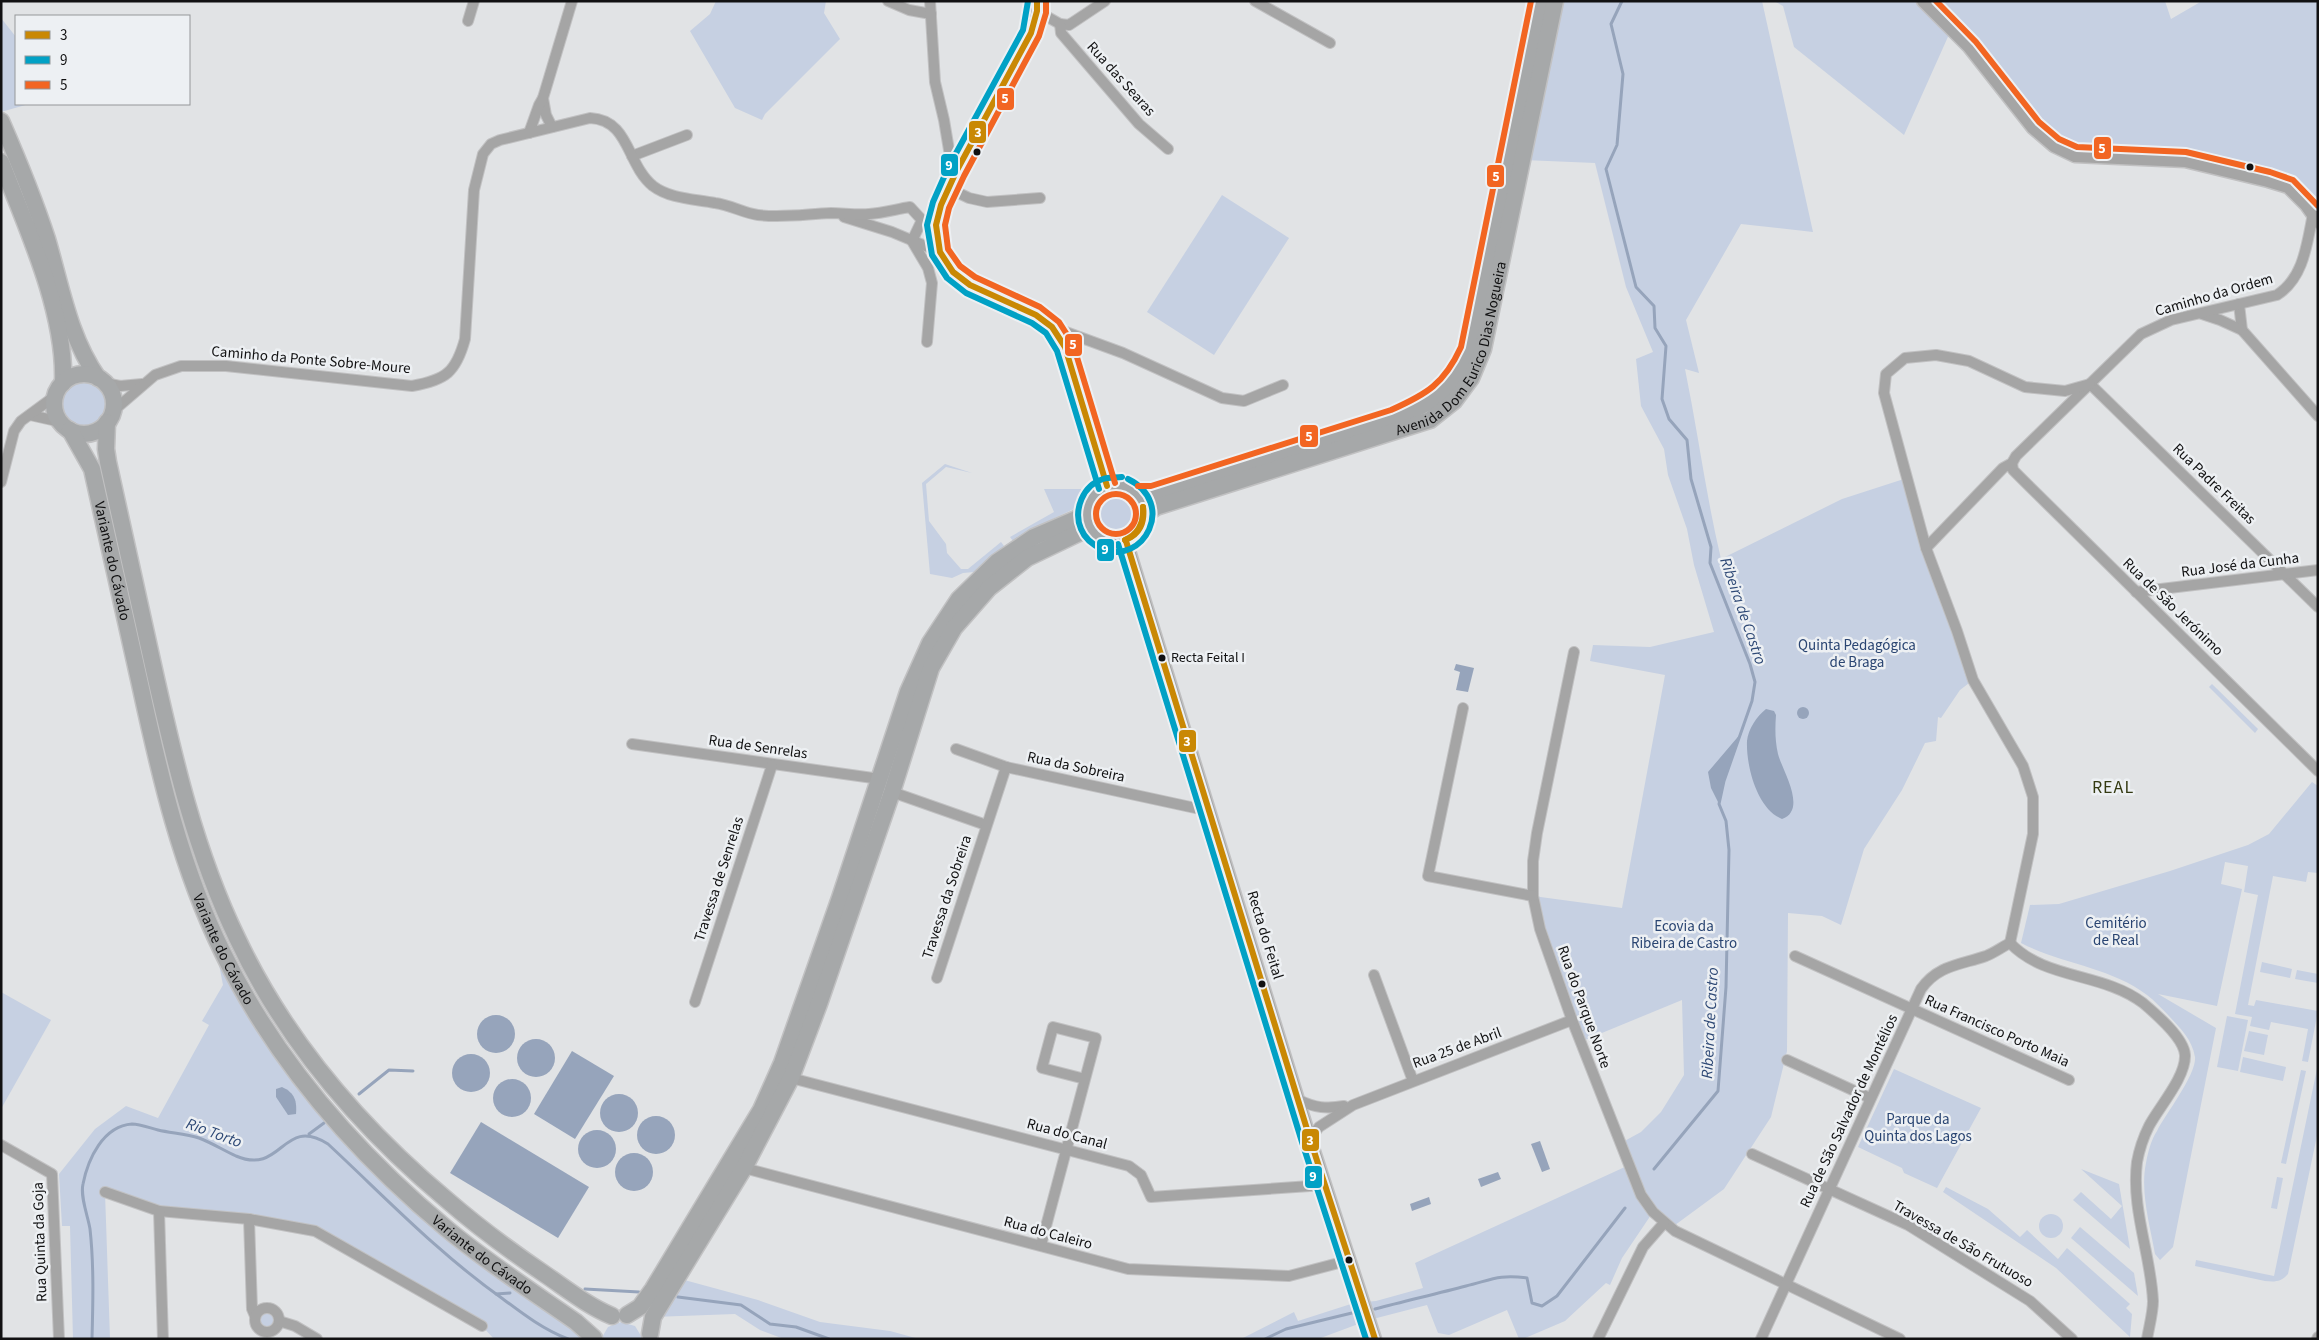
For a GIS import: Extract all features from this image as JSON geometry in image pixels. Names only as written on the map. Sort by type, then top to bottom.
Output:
[{"type":"main road","name":"Avenida Dom Eurico Dias Nogueira","points":[[1138,495],[1152,495],[1394,418],[1426,405],[1444,392],[1459,372],[1469,350],[1540,1]]},
{"type":"main road","name":"Avenida Dom Eurico Dias Nogueira","points":[[1144,515],[1156,508],[1430,420],[1460,394],[1471,378],[1483,349],[1555,1]]},
{"type":"main road","name":"Variante do Cávado","points":[[1,122],[46,236],[75,338],[85,360],[113,397],[106,449],[108,462],[180,782],[210,877],[238,940],[256,974],[279,1011],[335,1090],[396,1154],[442,1196],[499,1242],[588,1304],[641,1321],[651,1336]]},
{"type":"main road","name":"Variante do Cávado","points":[[1,162],[32,241],[51,302],[63,352],[56,414],[92,469],[167,804],[208,918],[240,985],[319,1102],[380,1167],[448,1230],[576,1322],[594,1338]]},
{"type":"main road","points":[[59,390],[76,375],[91,375],[102,380]]},
{"type":"main road","points":[[65,426],[86,434],[101,428],[110,417]]},
{"type":"main road","points":[[1107,486],[1124,486],[1138,495],[1144,508],[1139,531],[1126,541],[1108,542],[1093,532],[1089,526],[1087,512],[1093,496],[1107,486]]},
{"type":"main road","points":[[594,1338],[601,1325],[640,1307],[654,1289],[761,1110],[782,1063],[806,999],[908,692],[930,643],[959,599],[997,562],[1034,537],[1076,519],[1087,512]]},
{"type":"main road","points":[[651,1336],[653,1317],[744,1168],[791,1078],[822,996],[892,792],[931,668],[954,628],[989,588],[1027,558],[1081,532],[1093,532]]},
{"type":"street","points":[[468,21],[474,1]]},
{"type":"street","points":[[529,134],[538,105],[543,98],[572,1]]},
{"type":"street","points":[[888,1],[909,10],[931,14]]},
{"type":"street","points":[[930,1],[935,82],[949,150],[956,172]]},
{"type":"street","points":[[1104,1],[1069,25],[1060,24],[1037,6],[1031,32],[956,172],[941,205],[936,225],[940,252],[953,272],[970,285],[1036,315],[1052,327],[1123,353],[1222,398],[1244,401],[1283,385]]},
{"type":"street","points":[[1255,1],[1330,43]]},
{"type":"street","points":[[1923,1],[1968,47],[2033,128],[2054,146],[2075,156],[2185,161],[2239,172],[2288,187],[2315,218]]},
{"type":"street","name":"Rua das Searas","points":[[1060,24],[1061,34],[1139,124],[1168,149]]},
{"type":"street","points":[[543,98],[546,115],[552,126]]},
{"type":"street","name":"Caminho da Ponte Sobre-Moure","points":[[102,380],[120,386],[142,384],[167,370],[181,366],[203,365],[412,386],[432,382],[447,375],[460,356],[465,339],[474,190],[483,154],[491,144],[552,126],[590,118],[601,118],[616,127],[643,176],[654,187],[672,196],[732,206],[742,212],[759,215],[795,217],[831,213],[869,214],[910,207],[922,220],[912,241]]},
{"type":"street","points":[[632,156],[687,135]]},
{"type":"street","points":[[948,188],[969,198],[986,202],[1040,198]]},
{"type":"street","points":[[831,213],[892,232],[940,252]]},
{"type":"street","name":"Caminho da Ordem","points":[[1926,548],[2003,468],[2012,463],[2016,456],[2141,334],[2171,320],[2277,295],[2288,288],[2299,270],[2315,218]]},
{"type":"street","points":[[912,241],[928,268],[932,283],[927,342]]},
{"type":"street","points":[[2240,304],[2242,330]]},
{"type":"street","points":[[2201,314],[2242,330],[2318,416]]},
{"type":"street","points":[[1052,327],[1065,346],[1107,486]]},
{"type":"street","name":"Caminho da Ordem","points":[[1926,548],[1884,393],[1886,374],[1905,358],[1936,355],[1969,361],[2025,387],[2065,391],[2090,384]]},
{"type":"street","name":"Caminho da Ponte Sobre-Moure","points":[[110,417],[136,393],[142,384]]},
{"type":"street","name":"Rua Padre Freitas","points":[[2090,384],[2318,606]]},
{"type":"street","points":[[1,482],[14,431],[21,421],[30,416],[59,390]]},
{"type":"street","points":[[30,416],[65,426]]},
{"type":"street","name":"Rua de São Jerónimo","points":[[2012,463],[2014,470],[2019,476],[2318,771]]},
{"type":"street","name":"Recta do Feital","points":[[1126,541],[1310,1139],[1375,1339]]},
{"type":"street","points":[[1926,548],[1973,680],[2022,766],[2033,797],[2033,834],[2010,943],[2022,956],[2056,970],[2105,983],[2125,992],[2142,1003],[2179,1038],[2185,1054],[2174,1086],[2148,1128],[2138,1160],[2135,1185],[2153,1299],[2147,1339]]},
{"type":"street","name":"Rua José da Cunha","points":[[2136,592],[2318,570]]},
{"type":"street","name":"Rua do Parque Norte","points":[[1574,652],[1537,833],[1533,861],[1533,896],[1540,929],[1572,1020],[1641,1195],[1664,1223],[1675,1231],[1900,1339]]},
{"type":"street","points":[[1463,708],[1428,876],[1533,896]]},
{"type":"street","name":"Rua de Senrelas","points":[[632,744],[880,779]]},
{"type":"street","points":[[956,749],[1006,767]]},
{"type":"street","name":"Travessa de Senrelas","points":[[695,1002],[772,765]]},
{"type":"street","name":"Rua da Sobreira","points":[[986,825],[1006,767],[1209,811]]},
{"type":"street","points":[[892,792],[986,825]]},
{"type":"street","name":"Travessa da Sobreira","points":[[937,978],[986,825]]},
{"type":"street","name":"Rua de São Salvador de Montélios","points":[[1761,1339],[1870,1098],[1928,979],[1950,965],[1987,956],[2010,943]]},
{"type":"street","name":"Rua Francisco Porto Maia","points":[[1795,956],[2070,1080]]},
{"type":"street","points":[[1374,975],[1413,1081]]},
{"type":"street","name":"Rua 25 de Abril","points":[[1310,1139],[1319,1127],[1353,1105],[1572,1020]]},
{"type":"street","points":[[1041,1245],[1068,1150],[1096,1038],[1053,1027],[1042,1068],[1085,1078]]},
{"type":"street","points":[[1787,1060],[1870,1098]]},
{"type":"street","name":"Rua do Canal","points":[[791,1078],[1129,1166],[1141,1175],[1151,1197],[1325,1185]]},
{"type":"street","name":"Rua 25 de Abril","points":[[1299,1100],[1313,1106],[1328,1109],[1353,1105]]},
{"type":"street","name":"Rua Quinta da Goja","points":[[1,1145],[52,1174],[59,1339]]},
{"type":"street","name":"Travessa de São Frutuoso","points":[[1752,1154],[1908,1225],[2030,1301],[2072,1339]]},
{"type":"street","name":"Rua do Caleiro","points":[[744,1168],[1128,1269],[1289,1276],[1350,1260]]},
{"type":"street","points":[[105,1192],[159,1211],[249,1219],[315,1231],[482,1326]]},
{"type":"street","points":[[159,1211],[163,1339]]},
{"type":"street","points":[[249,1219],[252,1308],[258,1334],[274,1330],[279,1321]]},
{"type":"street","points":[[1598,1339],[1642,1247],[1664,1223]]},
{"type":"street","points":[[255,1316],[260,1310],[267,1308],[274,1310],[279,1321],[295,1326],[317,1339]]},
{"type":"green space","points":[[716,1],[826,1],[824,13],[840,39],[765,114],[762,120],[735,108],[690,31],[710,14]]},
{"type":"green space","points":[[1555,1],[1762,1],[1813,232],[1741,224],[1686,320],[1699,373],[1685,369],[1721,559],[1842,499],[1907,478],[1973,680],[1960,690],[1941,718],[1938,717],[1936,741],[1925,743],[1902,790],[1864,849],[1841,925],[1822,916],[1788,913],[1787,1051],[1771,1117],[1724,1189],[1671,1228],[1653,1212],[1622,1258],[1610,1285],[1606,1283],[1565,1321],[1523,1339],[1519,1339],[1507,1310],[1449,1335],[1438,1333],[1427,1305],[1369,1320],[1318,1339],[1241,1339],[1294,1312],[1298,1321],[1354,1303],[1376,1301],[1423,1288],[1415,1263],[1627,1166],[1619,1144],[1641,1132],[1661,1112],[1684,1075],[1682,1000],[1580,1042],[1533,896],[1622,908],[1665,675],[1590,661],[1593,645],[1650,647],[1714,632],[1694,565],[1687,529],[1668,475],[1664,449],[1641,406],[1636,359],[1653,352],[1626,287],[1595,163],[1522,160]]},
{"type":"green space","points":[[1774,1],[1923,1],[1941,18],[1942,1],[2165,1],[2171,19],[2202,1],[2318,1],[2318,222],[2288,187],[2239,172],[2101,158],[2054,146],[1951,30],[1904,135],[1794,47],[1783,6]]},
{"type":"green space","points":[[1,18],[15,36],[15,105],[26,105],[1,112]]},
{"type":"green space","points":[[1222,195],[1289,238],[1214,355],[1147,312]]},
{"type":"green space","points":[[79,380],[89,380],[101,387],[108,399],[108,409],[101,421],[89,428],[79,428],[71,424],[64,417],[60,409],[60,399],[64,391],[71,384]]},
{"type":"green space","points":[[945,464],[972,473],[946,467],[926,484],[929,521],[946,544],[947,553],[961,569],[968,569],[1001,542],[1004,546],[974,572],[963,573],[952,578],[930,574],[922,483]]},
{"type":"green space","points":[[1044,489],[1081,489],[1084,499],[1078,507],[1038,526],[1013,541],[1010,537],[1054,512]]},
{"type":"green space","points":[[1117,493],[1130,499],[1136,512],[1130,525],[1117,531],[1104,525],[1098,512],[1104,499]]},
{"type":"green space","points":[[2212,684],[2258,729],[2255,733],[2209,687]]},
{"type":"green space","name":"Cemitério de Real","points":[[2312,782],[2318,786],[2318,873],[2308,872],[2306,882],[2273,876],[2248,1005],[2254,1006],[2256,1000],[2318,1011],[2308,1062],[2302,1061],[2308,1029],[2271,1022],[2269,1030],[2250,1026],[2252,1017],[2235,1014],[2258,895],[2244,892],[2248,866],[2225,862],[2221,884],[2242,889],[2217,1006],[2158,994],[2216,1028],[2173,1247],[2160,1260],[2155,1254],[2146,1208],[2144,1174],[2150,1146],[2155,1135],[2191,1073],[2195,1057],[2191,1045],[2185,1034],[2169,1016],[2150,997],[2133,986],[2117,978],[2052,956],[2021,943],[2030,905],[2059,904],[2170,871],[2248,845],[2269,834]]},
{"type":"green space","points":[[217,954],[380,1167],[594,1339],[494,1339],[482,1326],[315,1231],[159,1211],[105,1192],[110,1339],[73,1339],[70,1226],[62,1226],[59,1174],[95,1129],[126,1106],[158,1118],[209,1025],[202,1021],[223,985]]},
{"type":"green space","points":[[2262,962],[2292,969],[2290,978],[2260,972]]},
{"type":"green space","points":[[2297,970],[2318,974],[2318,983],[2295,979]]},
{"type":"green space","points":[[1,992],[51,1020],[1,1109]]},
{"type":"green space","points":[[2227,1016],[2248,1020],[2238,1071],[2217,1067]]},
{"type":"green space","points":[[2249,1031],[2268,1035],[2264,1055],[2244,1051]]},
{"type":"green space","points":[[2243,1057],[2286,1067],[2283,1081],[2240,1072]]},
{"type":"green space","points":[[2318,1064],[2318,1131],[2288,1274],[2280,1280],[2265,1281],[2195,1266],[2196,1260],[2274,1276]]},
{"type":"green space","name":"Parque da Quinta dos Lagos","points":[[1894,1069],[1981,1108],[1937,1188],[1904,1173],[1902,1168],[1858,1147]]},
{"type":"green space","points":[[2301,1070],[2306,1071],[2286,1164],[2281,1163]]},
{"type":"green space","points":[[2081,1169],[2119,1184],[2130,1249],[2073,1200],[2081,1192],[2111,1219],[2122,1206]]},
{"type":"green space","points":[[2277,1177],[2283,1178],[2277,1209],[2271,1208]]},
{"type":"green space","points":[[1946,1187],[1988,1209],[2020,1237],[2027,1230],[2058,1259],[2067,1248],[2130,1304],[2126,1308],[2132,1314],[2130,1337],[2056,1268],[1943,1192]]},
{"type":"green space","points":[[2051,1214],[2060,1217],[2063,1226],[2060,1235],[2051,1238],[2042,1235],[2039,1226],[2042,1217]]},
{"type":"green space","points":[[2080,1227],[2134,1273],[2138,1296],[2071,1238]]},
{"type":"green space","points":[[677,1278],[758,1300],[820,1322],[890,1331],[919,1339],[784,1339],[760,1330],[735,1314],[653,1317]]},
{"type":"green space","points":[[267,1312],[273,1314],[275,1320],[273,1326],[267,1328],[261,1326],[259,1320],[261,1314]]},
{"type":"green space","points":[[621,1322],[635,1326],[643,1339],[601,1339],[608,1327]]},
{"type":"shaded area","points":[[1456,664],[1474,668],[1468,692],[1456,690],[1460,672],[1454,670]]},
{"type":"shaded area","points":[[1803,707],[1809,713],[1803,719],[1797,713]]},
{"type":"shaded area","points":[[1766,709],[1774,711],[1776,715],[1775,734],[1778,754],[1793,799],[1793,807],[1789,814],[1782,819],[1773,814],[1760,797],[1751,774],[1747,751],[1747,741],[1751,727],[1759,715]]},
{"type":"shaded area","points":[[1742,732],[1724,781],[1719,804],[1711,788],[1708,772]]},
{"type":"shaded area","points":[[496,1015],[509,1021],[515,1034],[509,1047],[496,1053],[483,1047],[477,1034],[483,1021]]},
{"type":"shaded area","points":[[536,1039],[549,1045],[555,1058],[549,1071],[536,1077],[523,1071],[517,1058],[523,1045]]},
{"type":"shaded area","points":[[572,1051],[614,1076],[575,1139],[534,1114]]},
{"type":"shaded area","points":[[471,1054],[484,1060],[490,1073],[484,1086],[471,1092],[458,1086],[452,1073],[458,1060]]},
{"type":"shaded area","points":[[512,1079],[525,1085],[531,1098],[525,1111],[512,1117],[499,1111],[493,1098],[499,1085]]},
{"type":"shaded area","points":[[282,1087],[290,1092],[294,1098],[296,1114],[288,1115],[276,1097],[276,1089]]},
{"type":"shaded area","points":[[619,1094],[632,1100],[638,1113],[632,1126],[619,1132],[606,1126],[600,1113],[606,1100]]},
{"type":"shaded area","points":[[656,1116],[669,1122],[675,1135],[669,1148],[656,1154],[643,1148],[637,1135],[643,1122]]},
{"type":"shaded area","points":[[481,1122],[589,1187],[558,1238],[450,1173]]},
{"type":"shaded area","points":[[597,1130],[610,1136],[616,1149],[610,1162],[597,1168],[584,1162],[578,1149],[584,1136]]},
{"type":"shaded area","points":[[1540,1141],[1550,1169],[1542,1172],[1531,1144]]},
{"type":"shaded area","points":[[634,1153],[647,1159],[653,1172],[647,1185],[634,1191],[621,1185],[615,1172],[621,1159]]},
{"type":"shaded area","points":[[1498,1172],[1501,1179],[1481,1187],[1478,1179]]},
{"type":"shaded area","points":[[1429,1197],[1431,1204],[1412,1211],[1410,1204]]},
{"type":"waterway","name":"Ribeira de Castro","points":[[1622,1],[1611,24],[1623,74],[1617,145],[1606,169],[1636,287],[1654,306],[1655,328],[1666,346],[1662,399],[1669,419],[1687,440],[1691,479],[1711,547],[1710,563],[1750,664],[1755,682],[1752,701],[1724,781],[1719,804],[1726,821],[1729,850],[1726,987],[1718,1091],[1654,1169]]},
{"type":"waterway","points":[[359,1094],[389,1070],[413,1071]]},
{"type":"waterway","points":[[309,1134],[324,1123]]},
{"type":"waterway","name":"Rio Torto","points":[[92,1339],[92,1256],[90,1229],[82,1189],[89,1164],[105,1137],[122,1126],[132,1124],[189,1135],[236,1156],[252,1160],[264,1158],[291,1140],[301,1136],[313,1137],[328,1144],[456,1263],[526,1316],[568,1339]]},
{"type":"waterway","name":"Ribeira de Castro","points":[[1375,1309],[1502,1277],[1527,1278],[1532,1303],[1542,1306],[1557,1296],[1625,1208]]},
{"type":"waterway","name":"Ribeira de Castro","points":[[585,1289],[639,1292]]},
{"type":"waterway","points":[[496,1294],[510,1293]]},
{"type":"waterway","name":"Ribeira de Castro","points":[[678,1297],[741,1305],[770,1324],[796,1327],[829,1339]]},
{"type":"waterway","name":"Ribeira de Castro","points":[[1265,1339],[1286,1329],[1356,1312]]},
{"type":"transit line","name":"9","points":[[1028,1],[1023,30],[948,168],[933,202],[927,225],[932,255],[947,278],[966,293],[1032,323],[1046,333],[1057,351],[1099,489]]},
{"type":"transit line","name":"3","points":[[1037,1],[1037,11],[1031,33],[956,172],[941,205],[936,225],[940,252],[953,272],[970,285],[1036,315],[1052,327],[1065,347],[1107,486]]},
{"type":"transit line","name":"5","points":[[1046,1],[1046,13],[1039,36],[964,176],[949,208],[945,225],[948,249],[960,266],[975,277],[1040,307],[1059,322],[1073,344],[1115,483]]},
{"type":"transit line","name":"5","points":[[1138,486],[1151,486],[1391,410],[1415,399],[1441,379],[1455,360],[1461,347],[1531,1]]},
{"type":"transit line","name":"5","points":[[1936,1],[1976,42],[2039,122],[2059,139],[2077,147],[2186,152],[2270,172],[2293,180],[2318,206]]},
{"type":"transit line","name":"9","points":[[1122,477],[1105,478],[1096,482],[1085,492],[1079,506],[1079,522],[1083,533],[1095,546],[1102,549],[1117,552],[1131,549],[1142,541],[1149,529],[1152,516],[1151,502],[1143,490],[1128,479]]},
{"type":"transit line","name":"5","points":[[1112,494],[1120,494],[1127,497],[1133,503],[1136,514],[1133,525],[1127,531],[1120,534],[1112,534],[1105,531],[1099,525],[1096,518],[1096,510],[1099,503],[1105,497],[1112,494]]},
{"type":"transit line","name":"3","points":[[1125,540],[1140,527],[1143,518],[1143,507]]},
{"type":"transit line","name":"3","points":[[1125,540],[1138,531],[1142,523],[1143,507]]},
{"type":"transit line","name":"3","points":[[1126,541],[1310,1139],[1375,1339]]},
{"type":"transit line","name":"9","points":[[1118,544],[1302,1142],[1366,1339]]},
{"type":"place","name":"Recta Feital I","points":[[1162,658]]},
{"type":"district","name":"REAL","points":[[2113,787]]},
{"type":"park label","name":"Quinta Pedagógica de Braga","points":[[1857,654]]},
{"type":"park label","name":"Ecovia da Ribeira de Castro","points":[[1684,934]]}]
